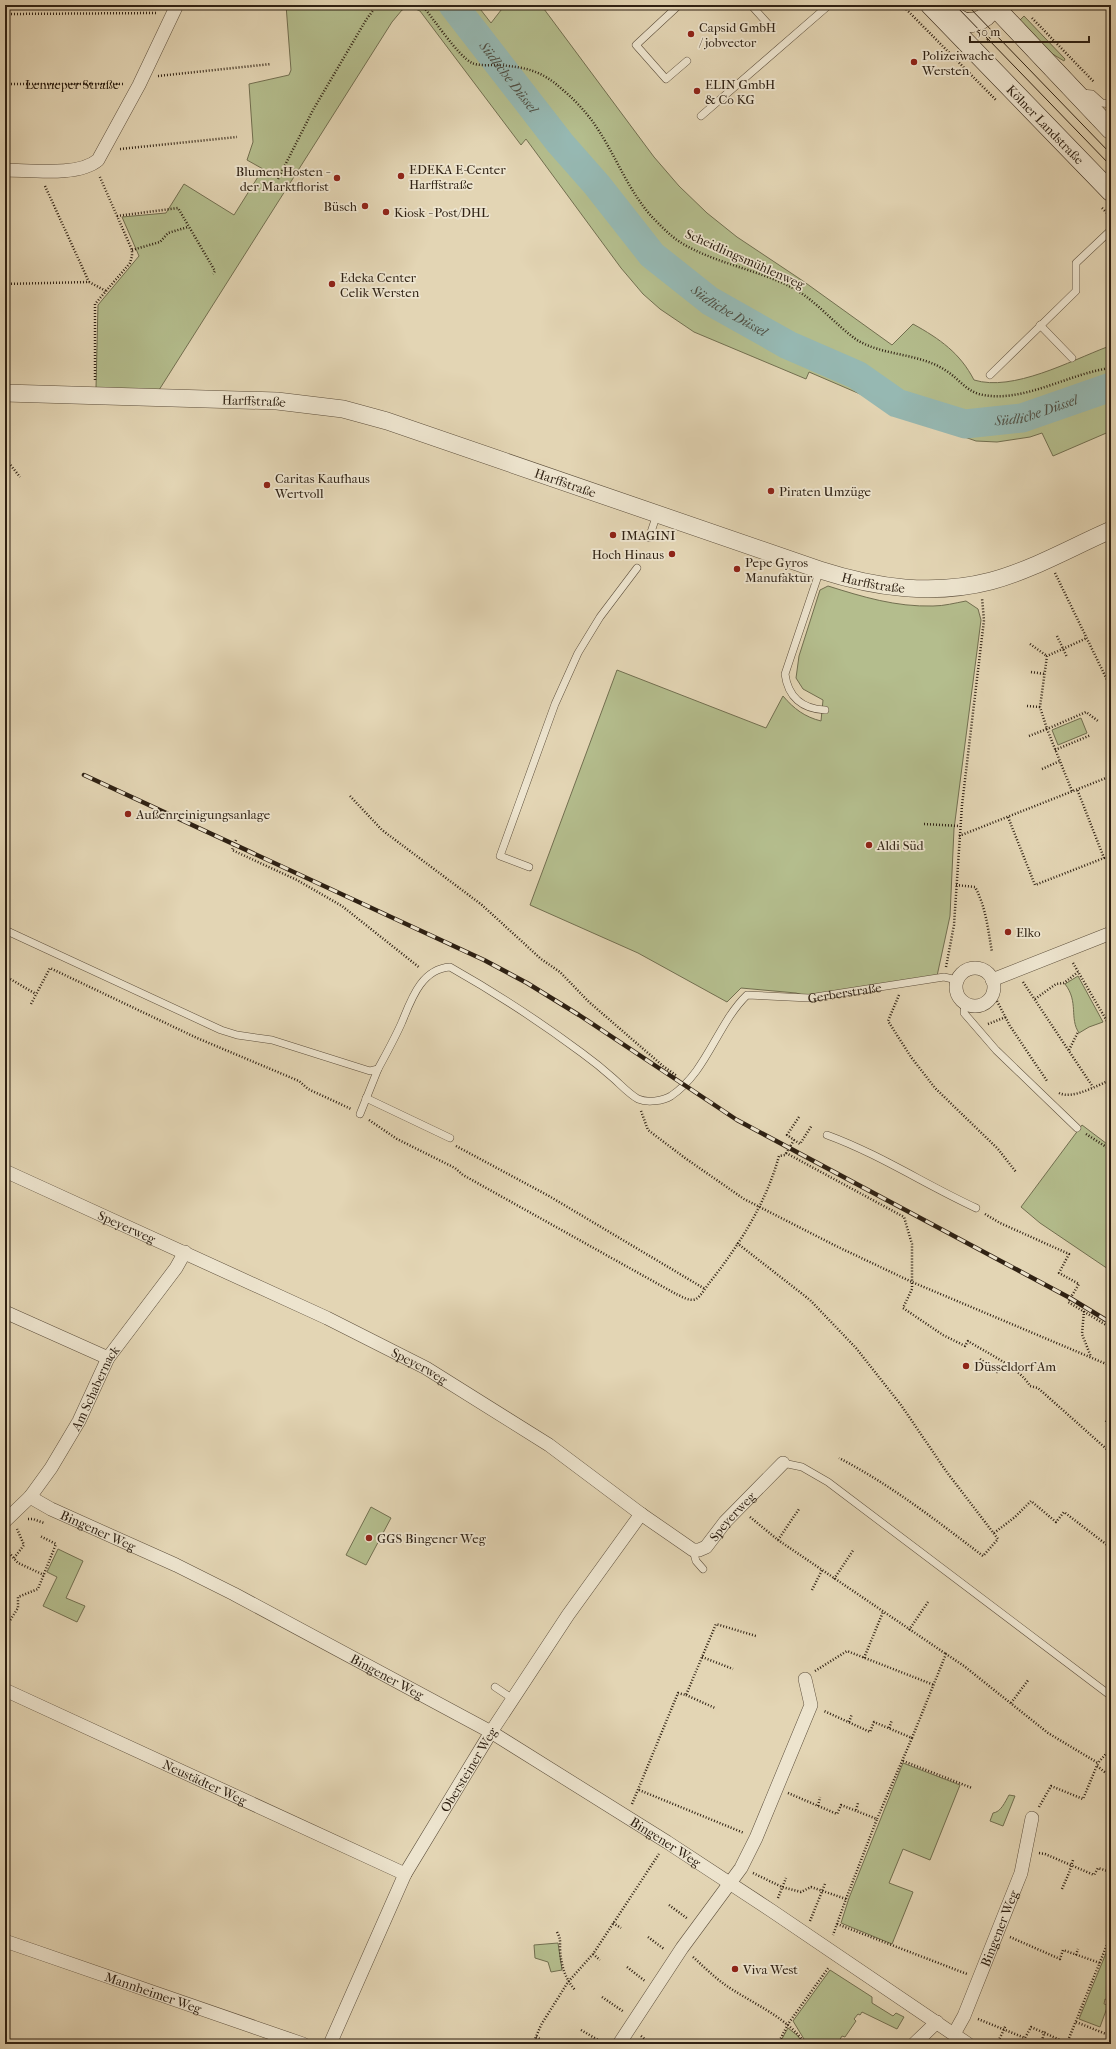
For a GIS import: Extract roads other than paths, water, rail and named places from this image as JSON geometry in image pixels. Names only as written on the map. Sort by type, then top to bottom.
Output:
[{"type":"main road","name":"Kölner Landstraße","points":[[930,5],[1111,192]]},
{"type":"main road","points":[[942,5],[961,20],[967,22],[981,20],[986,17],[989,14],[992,5],[1111,130]]},
{"type":"main road","points":[[1070,148],[1080,148],[1098,166],[1111,175]]},
{"type":"street","name":"Lenneper Straße","points":[[5,170],[75,170],[93,164],[104,151],[175,9]]},
{"type":"street","name":"Harffstraße","points":[[5,393],[277,401],[343,409],[387,421],[820,570],[864,582],[896,588],[937,588],[981,583],[1008,575],[1111,530]]},
{"type":"street","points":[[992,980],[1111,933]]},
{"type":"street","points":[[976,968],[988,974],[992,980],[992,995],[985,1003],[973,1006],[965,1004],[956,991],[957,980],[962,973],[968,970],[976,968]]},
{"type":"street","name":"Speyerweg","points":[[5,1171],[328,1318],[426,1368],[549,1445],[641,1514],[693,1550],[699,1550],[706,1547],[739,1507],[783,1463]]},
{"type":"street","name":"Am Schabernack","points":[[5,1521],[30,1497],[79,1421],[108,1358],[176,1268],[185,1252]]},
{"type":"street","points":[[5,1312],[108,1358]]},
{"type":"street","name":"Bingener Weg","points":[[30,1497],[62,1514],[176,1565],[234,1594],[491,1732],[667,1842],[805,1932],[968,2044]]},
{"type":"street","name":"Obersteiner Weg","points":[[330,2044],[404,1874],[513,1698],[568,1615],[641,1514]]},
{"type":"street","points":[[619,2044],[679,1953],[741,1868],[756,1838],[811,1704],[805,1679]]},
{"type":"street","name":"Neustädter Weg","points":[[5,1690],[404,1874]]},
{"type":"street","name":"Bingener Weg","points":[[954,2034],[964,2016],[1021,1873],[1032,1818]]},
{"type":"street","name":"Mannheimer Weg","points":[[5,1941],[303,2044]]},
{"type":"street","points":[[914,2044],[937,2022]]},
{"type":"lane","points":[[679,5],[636,44],[666,79],[687,61]]},
{"type":"lane","points":[[751,5],[769,25]]},
{"type":"lane","points":[[701,116],[829,5]]},
{"type":"lane","points":[[1076,93],[1092,94],[1102,103],[1111,104]]},
{"type":"lane","points":[[990,376],[1076,290],[1076,263],[1111,230]]},
{"type":"lane","points":[[1040,326],[1072,358]]},
{"type":"lane","points":[[649,538],[658,514]]},
{"type":"lane","points":[[528,867],[500,856],[502,849],[555,704],[578,653],[600,617],[637,568]]},
{"type":"lane","points":[[820,570],[785,674],[786,684],[796,700],[815,710],[825,710]]},
{"type":"lane","points":[[5,930],[221,1030],[237,1035],[272,1040],[370,1071],[378,1069]]},
{"type":"lane","name":"Gerberstraße","points":[[378,1069],[401,1022],[412,995],[430,975],[442,967],[450,967],[501,996],[566,1041],[640,1100],[659,1100],[669,1097],[685,1082],[704,1059],[736,1006],[747,995],[754,994],[809,998],[944,978],[957,980]]},
{"type":"lane","points":[[965,1004],[964,1013],[977,1029],[996,1050],[1077,1128]]},
{"type":"lane","points":[[360,1114],[378,1069]]},
{"type":"lane","points":[[366,1098],[450,1138]]},
{"type":"lane","points":[[827,1135],[847,1142],[945,1194],[976,1208]]},
{"type":"lane","points":[[783,1463],[802,1466],[828,1482],[1111,1696]]},
{"type":"lane","points":[[693,1550],[696,1561],[703,1569]]},
{"type":"lane","points":[[495,1687],[513,1698]]},
{"type":"waterway","name":"Südliche Düssel","points":[[453,5],[560,143],[597,185],[652,255],[710,301],[788,345],[857,375],[897,403],[965,424],[1022,418],[1111,387]]},
{"type":"tram line","points":[[955,5],[1111,166]]},
{"type":"tram line","points":[[967,5],[1111,154]]},
{"type":"railway","points":[[84,775],[484,960],[527,983],[579,1015],[737,1120],[1070,1298],[1111,1323]]},
{"type":"place","name":"Capsid GmbH / jobvector","points":[[691,34]]},
{"type":"place","name":"Polizeiwache Wersten","points":[[914,62]]},
{"type":"place","name":"ELIN GmbH & Co KG","points":[[697,91]]},
{"type":"place","name":"EDEKA E-Center Harffstraße","points":[[401,176]]},
{"type":"place","name":"Blumen Hosten - der Marktflorist","points":[[337,178]]},
{"type":"place","name":"Büsch","points":[[365,206]]},
{"type":"place","name":"Kiosk - Post/DHL","points":[[386,212]]},
{"type":"place","name":"Edeka Center Celik Wersten","points":[[332,284]]},
{"type":"place","name":"Caritas Kaufhaus Wertvoll","points":[[267,485]]},
{"type":"place","name":"Piraten Umzüge","points":[[771,491]]},
{"type":"place","name":"IMAGINI","points":[[613,535]]},
{"type":"place","name":"Hoch Hinaus","points":[[672,554]]},
{"type":"place","name":"Pepe Gyros Manufaktur","points":[[737,569]]},
{"type":"place","name":"Außenreinigungsanlage","points":[[128,814]]},
{"type":"place","name":"Aldi Süd","points":[[869,845]]},
{"type":"place","name":"Elko","points":[[1008,932]]},
{"type":"place","name":"Düsseldorf Am","points":[[966,1366]]},
{"type":"place","name":"GGS Bingener Weg","points":[[369,1538]]},
{"type":"place","name":"Viva West","points":[[735,1969]]}]
